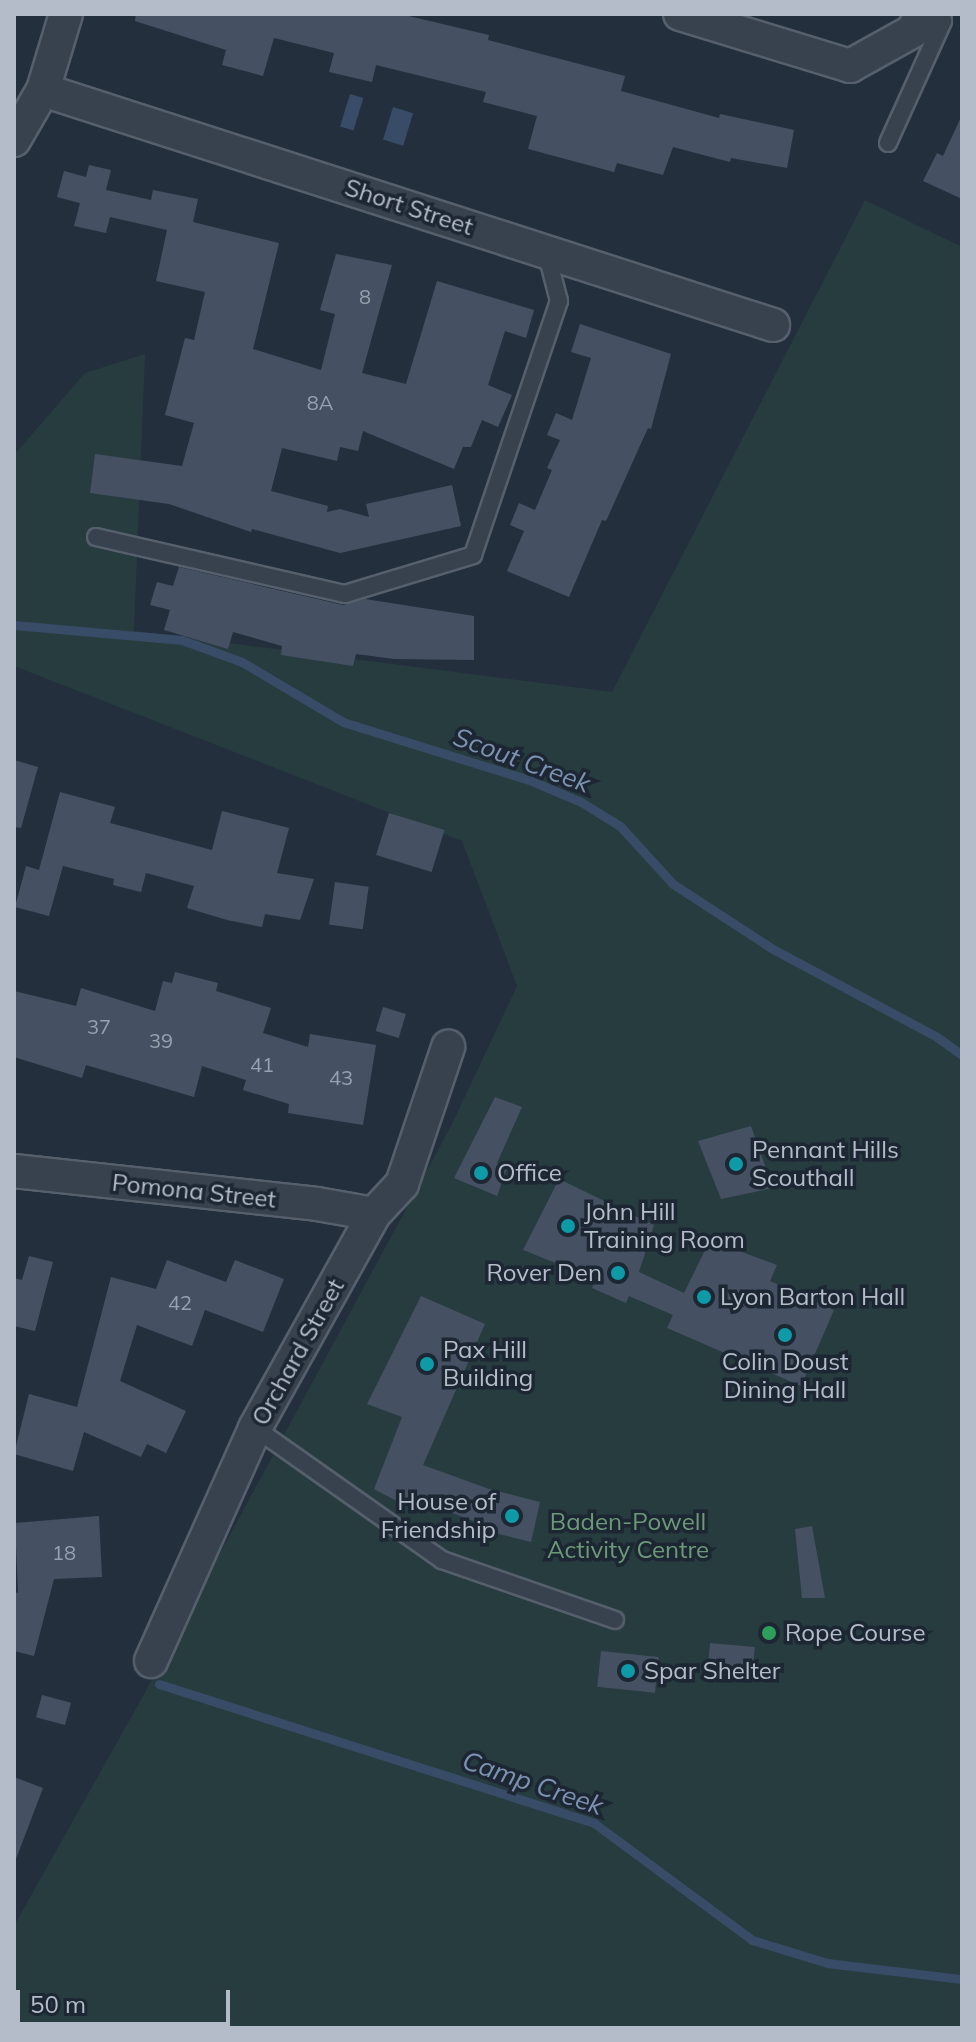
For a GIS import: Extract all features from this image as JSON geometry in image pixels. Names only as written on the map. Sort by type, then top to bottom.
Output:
[{"type":"street","points":[[14,140],[43,90],[66,14]]},
{"type":"street","points":[[680,14],[850,66],[913,31],[921,14]]},
{"type":"street","name":"Short Street","points":[[43,90],[773,325]]},
{"type":"street","name":"Orchard Street","points":[[151,1661],[255,1428],[374,1214],[402,1184],[448,1047]]},
{"type":"street","name":"Pomona Street","points":[[14,1171],[317,1204],[374,1214]]},
{"type":"lane","points":[[888,143],[943,21],[941,14]]},
{"type":"lane","points":[[96,537],[345,594],[473,555],[559,301],[546,251]]},
{"type":"lane","points":[[255,1428],[442,1560],[615,1620]]},
{"type":"green space","name":"Baden-Powell Activity Centre","points":[[865,200],[962,247],[962,2028],[14,2028],[14,1926],[143,1696],[453,1122],[517,986],[462,841],[14,666],[14,455],[85,373],[145,354],[134,631],[612,692]]},
{"type":"water","points":[[350,94],[363,98],[353,131],[340,127]]},
{"type":"water","points":[[393,107],[413,113],[403,146],[383,140]]},
{"type":"building","points":[[136,14],[400,14],[489,35],[488,40],[625,76],[621,91],[719,118],[720,114],[794,130],[787,168],[731,158],[730,162],[673,147],[663,175],[617,163],[614,172],[528,149],[537,116],[483,102],[486,92],[376,65],[372,82],[329,72],[334,53],[274,38],[263,76],[222,65],[226,50],[135,21]]},
{"type":"building","points":[[962,115],[962,199],[923,181],[937,153],[943,156]]},
{"type":"building","points":[[89,165],[111,170],[106,190],[151,200],[153,190],[198,199],[193,222],[279,243],[253,349],[321,370],[335,314],[320,310],[336,254],[392,265],[362,373],[406,384],[437,281],[534,310],[526,338],[505,331],[488,385],[512,395],[498,427],[482,420],[471,447],[463,447],[454,469],[363,431],[358,451],[340,447],[337,461],[282,448],[271,491],[328,506],[327,512],[340,509],[369,517],[366,504],[452,485],[461,526],[340,553],[252,529],[251,532],[169,504],[90,493],[95,454],[182,466],[194,423],[165,415],[185,338],[194,340],[205,292],[156,281],[167,230],[110,217],[106,233],[74,226],[80,203],[57,197],[64,171],[86,177]]},
{"type":"building","points":[[580,324],[671,354],[651,429],[648,428],[606,521],[602,520],[569,597],[507,571],[524,531],[510,525],[519,503],[535,510],[552,470],[547,468],[560,440],[547,435],[556,413],[572,420],[591,358],[571,352]]},
{"type":"building","points":[[179,567],[343,605],[365,599],[474,616],[474,660],[394,659],[356,654],[353,666],[281,655],[282,646],[233,632],[228,649],[164,630],[170,610],[150,605],[157,582],[173,586]]},
{"type":"building","points":[[14,760],[38,767],[21,828],[14,827]]},
{"type":"building","points":[[60,792],[115,807],[110,823],[212,850],[222,811],[289,828],[277,873],[314,879],[300,920],[265,914],[262,927],[227,920],[187,908],[194,886],[146,873],[141,892],[113,885],[114,879],[63,866],[49,916],[15,907],[26,866],[39,870]]},
{"type":"building","points":[[389,813],[444,830],[432,872],[376,855]]},
{"type":"building","points":[[335,882],[369,887],[363,929],[329,925]]},
{"type":"building","points":[[175,972],[218,983],[216,991],[271,1008],[263,1033],[308,1047],[310,1034],[376,1045],[363,1125],[288,1113],[289,1104],[243,1090],[246,1080],[202,1066],[194,1097],[86,1065],[82,1078],[14,1057],[14,991],[76,1006],[81,988],[155,1011],[163,981],[172,983]]},
{"type":"building","points":[[383,1007],[406,1014],[399,1038],[376,1031]]},
{"type":"building","points":[[495,1097],[522,1107],[497,1163],[507,1168],[497,1196],[454,1178]]},
{"type":"building","name":"Pennant Hills Scouthall","points":[[751,1126],[773,1188],[721,1199],[698,1141]]},
{"type":"building","points":[[559,1179],[654,1225],[639,1272],[684,1293],[710,1240],[777,1265],[770,1281],[834,1310],[801,1386],[667,1328],[673,1315],[629,1296],[626,1303],[592,1288],[596,1279],[523,1250]]},
{"type":"building","points":[[29,1256],[53,1262],[35,1331],[14,1326],[14,1278],[22,1280]]},
{"type":"building","points":[[167,1260],[226,1282],[235,1260],[284,1279],[263,1332],[205,1310],[192,1346],[137,1325],[120,1381],[186,1411],[166,1453],[147,1444],[141,1457],[84,1432],[73,1471],[14,1454],[29,1394],[77,1407],[111,1277],[156,1289]]},
{"type":"building","points":[[421,1296],[485,1324],[423,1465],[489,1489],[540,1502],[531,1542],[483,1530],[484,1525],[410,1497],[406,1506],[374,1489],[402,1417],[367,1404]]},
{"type":"building","points":[[99,1516],[102,1577],[54,1579],[34,1656],[14,1651],[14,1592],[18,1593],[15,1523]]},
{"type":"building","points":[[812,1526],[825,1598],[802,1598],[795,1529]]},
{"type":"building","points":[[710,1643],[755,1647],[752,1678],[707,1674]]},
{"type":"building","name":"Spar Shelter","points":[[601,1651],[659,1657],[655,1693],[597,1687]]},
{"type":"building","points":[[42,1695],[71,1703],[65,1725],[36,1717]]},
{"type":"building","points":[[14,1777],[43,1788],[16,1859],[14,1858]]},
{"type":"waterway","name":"Scout Creek","points":[[14,625],[182,640],[242,662],[343,722],[532,781],[581,802],[620,826],[673,884],[771,948],[937,1037],[962,1055]]},
{"type":"waterway","name":"Camp Creek","points":[[159,1684],[594,1823],[752,1940],[827,1963],[962,1979]]},
{"type":"place","name":"Pennant Hills Scouthall","points":[[736,1164]]},
{"type":"place","name":"Office","points":[[481,1173]]},
{"type":"place","name":"John Hill Training Room","points":[[568,1226]]},
{"type":"place","name":"Rover Den","points":[[618,1273]]},
{"type":"place","name":"Lyon Barton Hall","points":[[704,1297]]},
{"type":"place","name":"Colin Doust Dining Hall","points":[[785,1335]]},
{"type":"place","name":"Pax Hill Building","points":[[427,1364]]},
{"type":"place","name":"House of Friendship","points":[[512,1516]]},
{"type":"place","name":"Rope Course","points":[[769,1633]]},
{"type":"place","name":"Spar Shelter","points":[[628,1671]]}]
